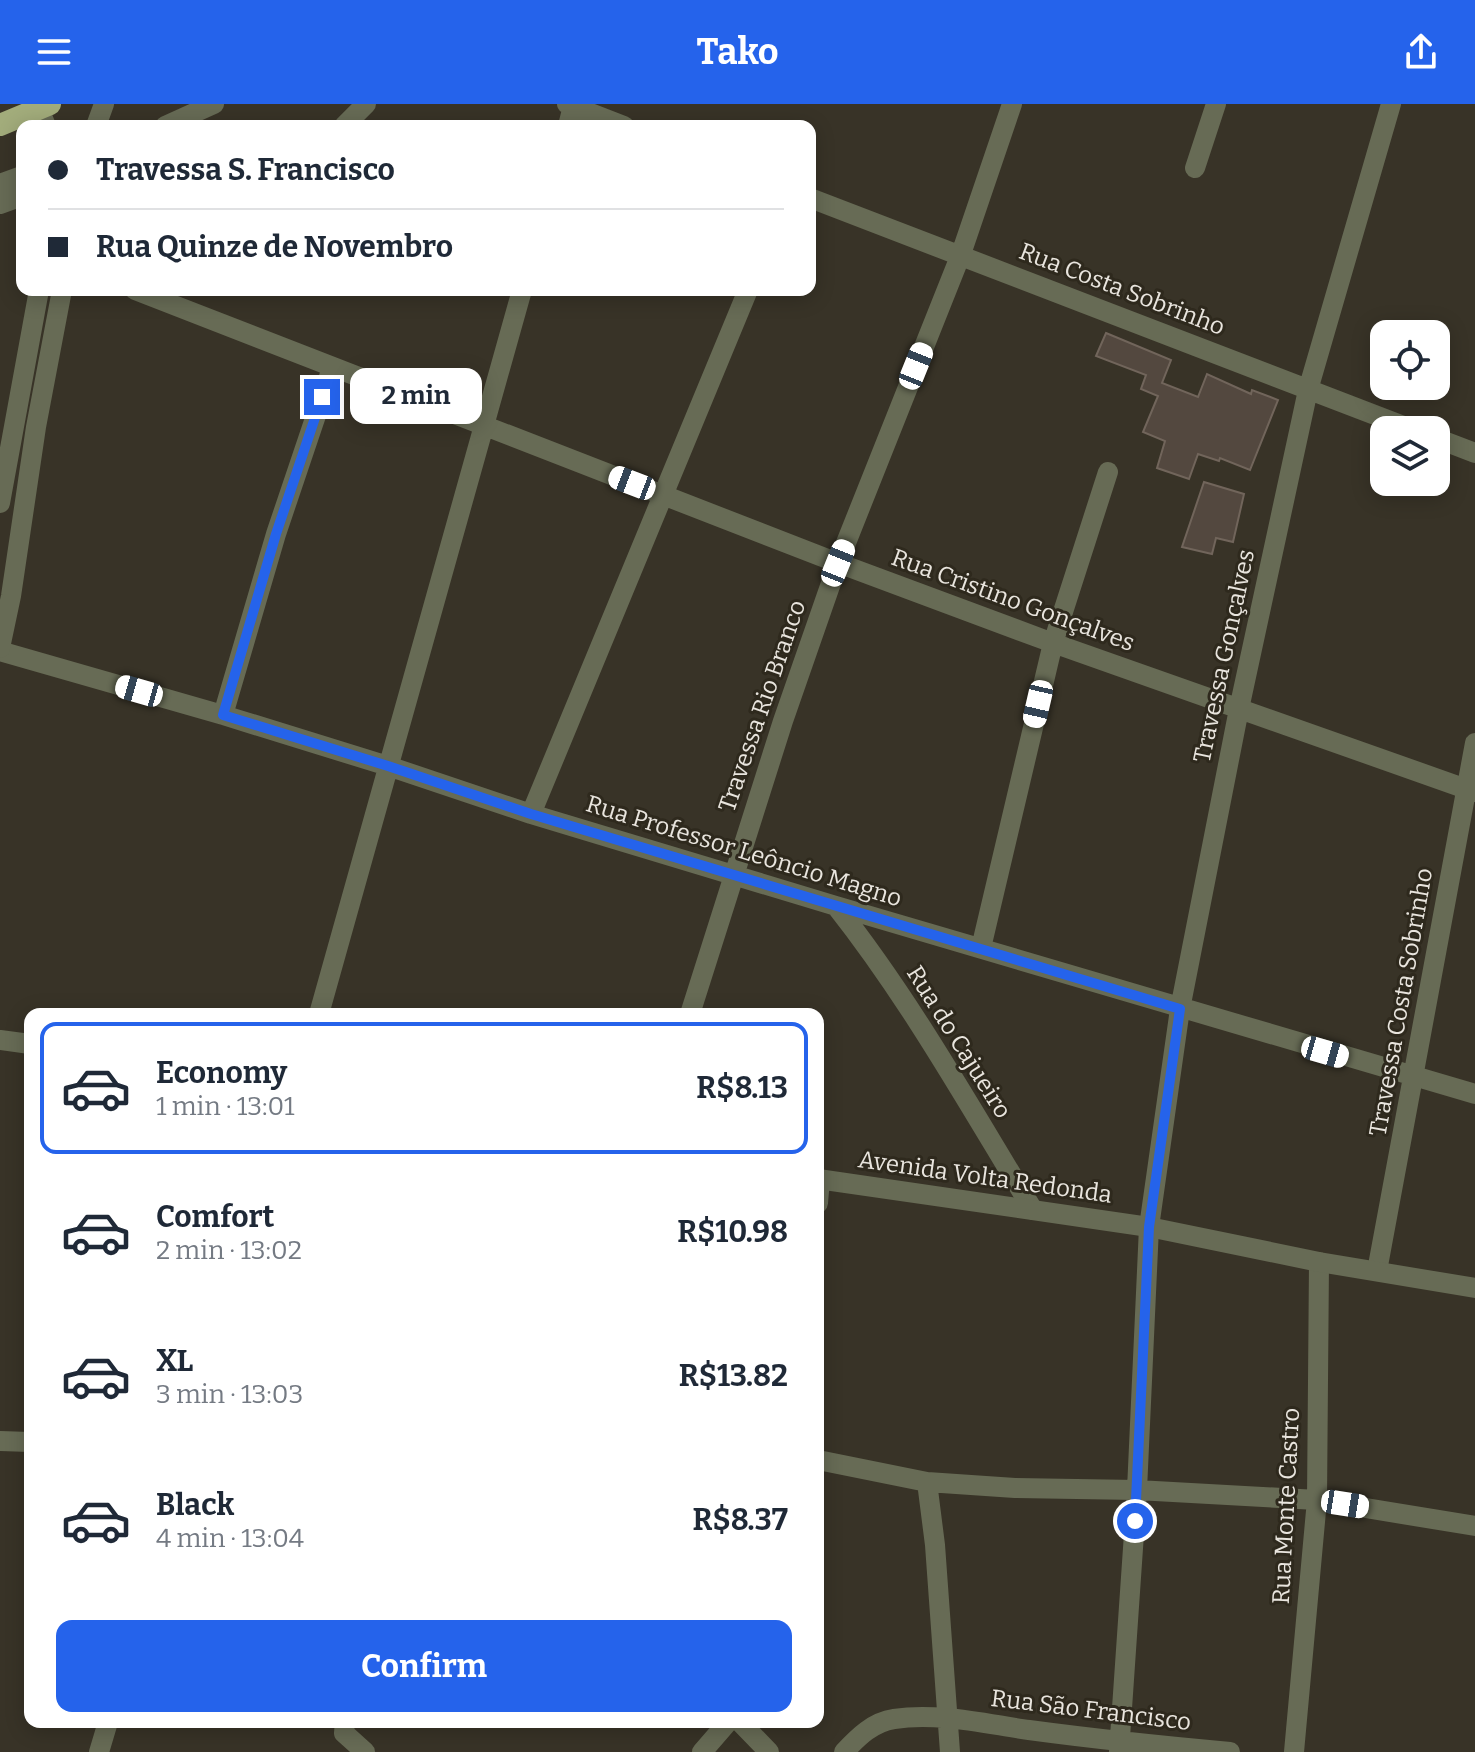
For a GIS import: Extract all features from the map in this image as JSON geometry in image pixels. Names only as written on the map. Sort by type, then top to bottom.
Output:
[{"type":"highway","points":[[19,120],[45,113]]},
{"type":"street","points":[[178,120],[214,104]]},
{"type":"street","points":[[350,120],[366,104]]},
{"type":"street","name":"Travessa Rio Branco","points":[[692,1008],[733,873],[838,563],[961,254],[1012,104]]},
{"type":"street","points":[[1195,168],[1216,104]]},
{"type":"street","name":"Travessa Gonçalves","points":[[1120,1747],[1137,1490],[1149,1227],[1180,1009],[1239,709],[1308,390],[1391,104]]},
{"type":"street","points":[[569,112],[600,120]]},
{"type":"street","name":"Rua Costa Sobrinho","points":[[816,200],[1377,416]]},
{"type":"street","points":[[0,503],[4,459],[38,296]]},
{"type":"street","points":[[0,650],[61,296]]},
{"type":"street","name":"Rua Cristino Gonçalves","points":[[172,296],[332,368],[838,563],[1053,643],[1471,791]]},
{"type":"street","points":[[321,1008],[520,296]]},
{"type":"street","points":[[531,814],[745,296]]},
{"type":"street","points":[[223,715],[276,534],[332,368]]},
{"type":"street","points":[[1450,443],[1475,453]]},
{"type":"street","points":[[981,948],[1053,643],[1108,472]]},
{"type":"street","name":"Rua Professor Leôncio Magno","points":[[0,650],[223,715],[531,814],[836,906],[1475,1094]]},
{"type":"street","name":"Travessa Costa Sobrinho","points":[[1377,1271],[1471,791],[1475,743]]},
{"type":"street","name":"Rua do Cajueiro","points":[[836,906],[864,941],[928,1037],[1033,1210]]},
{"type":"street","points":[[0,1040],[24,1043]]},
{"type":"street","points":[[0,1052],[24,1055]]},
{"type":"street","name":"Avenida Volta Redonda","points":[[824,1180],[1149,1227],[1319,1262],[1475,1288]]},
{"type":"street","name":"Rua Monte Castro","points":[[1294,1752],[1317,1500],[1319,1262]]},
{"type":"street","points":[[0,1441],[24,1442]]},
{"type":"street","points":[[824,1461],[927,1482],[1317,1500],[1475,1526]]},
{"type":"street","points":[[927,1482],[941,1613],[950,1752]]},
{"type":"street","name":"Rua São Francisco","points":[[844,1752],[861,1734],[893,1719],[946,1719],[1120,1747],[1230,1752]]},
{"type":"street","points":[[99,1752],[106,1728]]},
{"type":"street","points":[[345,1728],[365,1752]]},
{"type":"street","points":[[702,1752],[723,1728]]},
{"type":"street","points":[[746,1728],[769,1752]]},
{"type":"building","points":[[1106,333],[1171,360],[1162,383],[1198,397],[1207,374],[1251,394],[1252,390],[1278,400],[1250,470],[1220,458],[1219,461],[1198,454],[1189,479],[1157,468],[1165,441],[1143,432],[1158,396],[1141,389],[1146,375],[1096,356]]},
{"type":"building","points":[[1204,482],[1244,494],[1233,542],[1216,538],[1212,554],[1182,547]]},
{"type":"route","points":[[322,397],[276,534],[223,715],[531,814],[1180,1009],[1149,1227],[1135,1521]]}]
